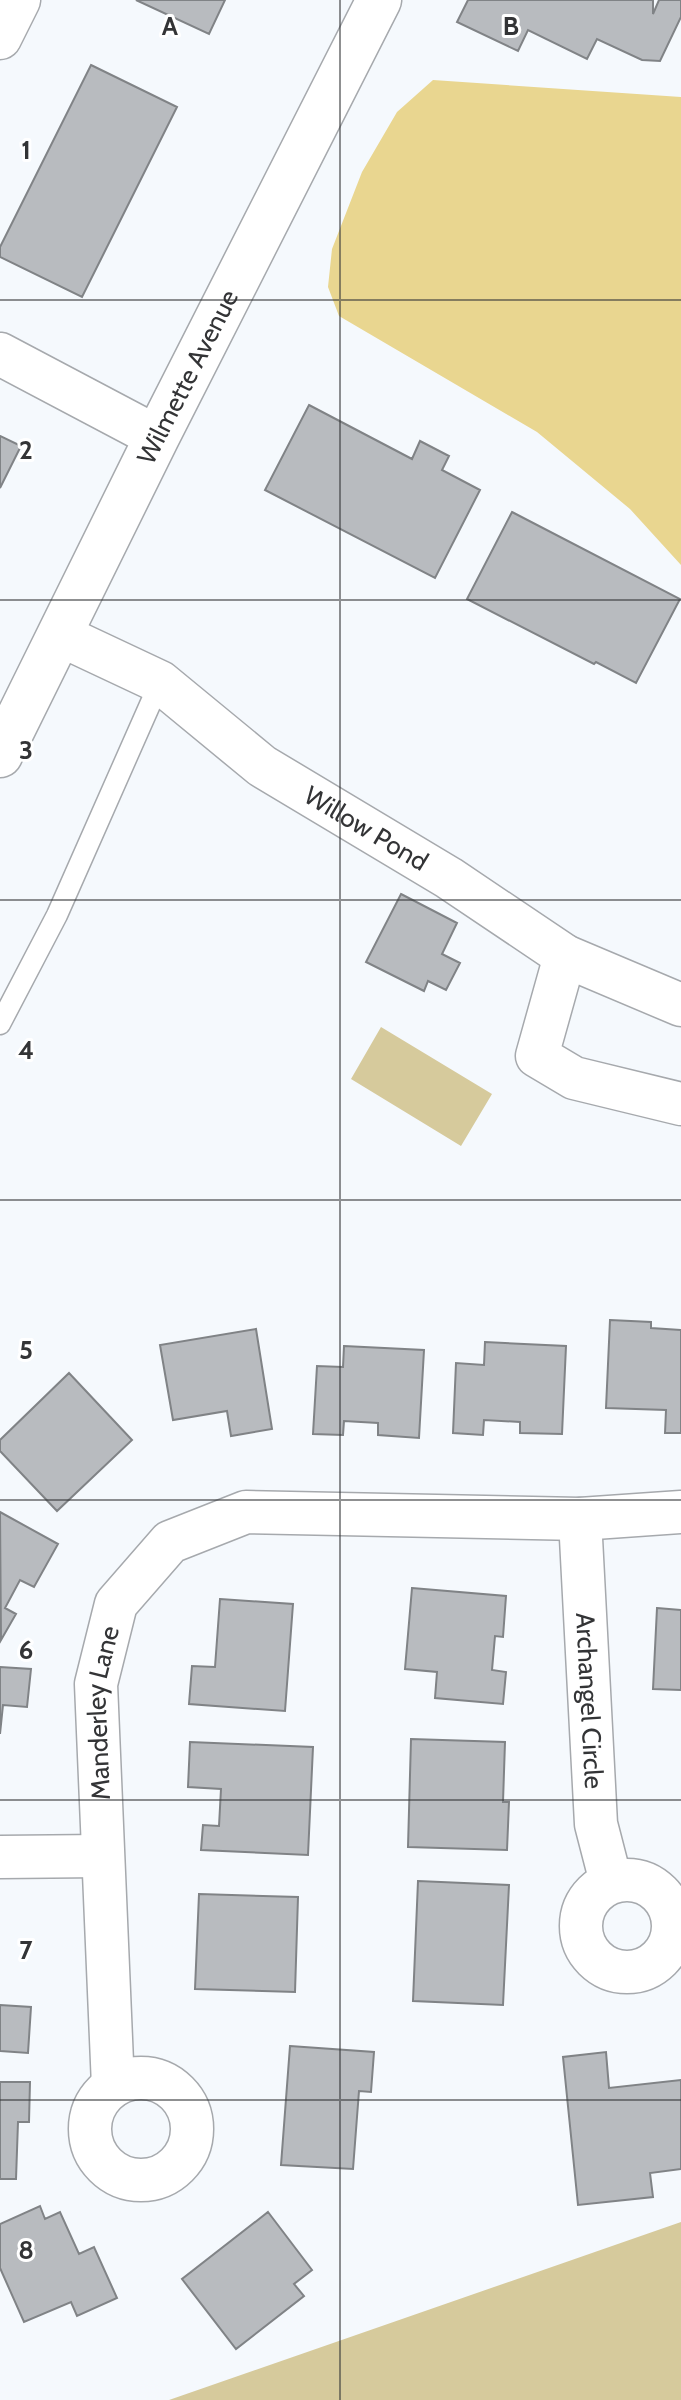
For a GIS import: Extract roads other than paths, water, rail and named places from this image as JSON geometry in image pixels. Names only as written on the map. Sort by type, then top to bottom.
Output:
[{"type":"street","points":[[0,38],[19,0]]},
{"type":"street","name":"Wilmette Avenue","points":[[0,755],[379,0]]},
{"type":"street","points":[[0,354],[157,437]]},
{"type":"street","name":"Willow Pond","points":[[60,635],[160,682],[262,766],[449,878],[565,956],[681,1005]]},
{"type":"street","points":[[565,956],[537,1056],[574,1078],[681,1104]]},
{"type":"street","name":"Manderley Lane","points":[[113,2086],[96,1684],[116,1604],[170,1542],[246,1512],[580,1519],[681,1512]]},
{"type":"street","name":"Archangel Circle","points":[[580,1519],[596,1824],[611,1882]]},
{"type":"street","points":[[0,1857],[102,1856]]},
{"type":"lane","points":[[0,1024],[57,915],[160,682]]}]
